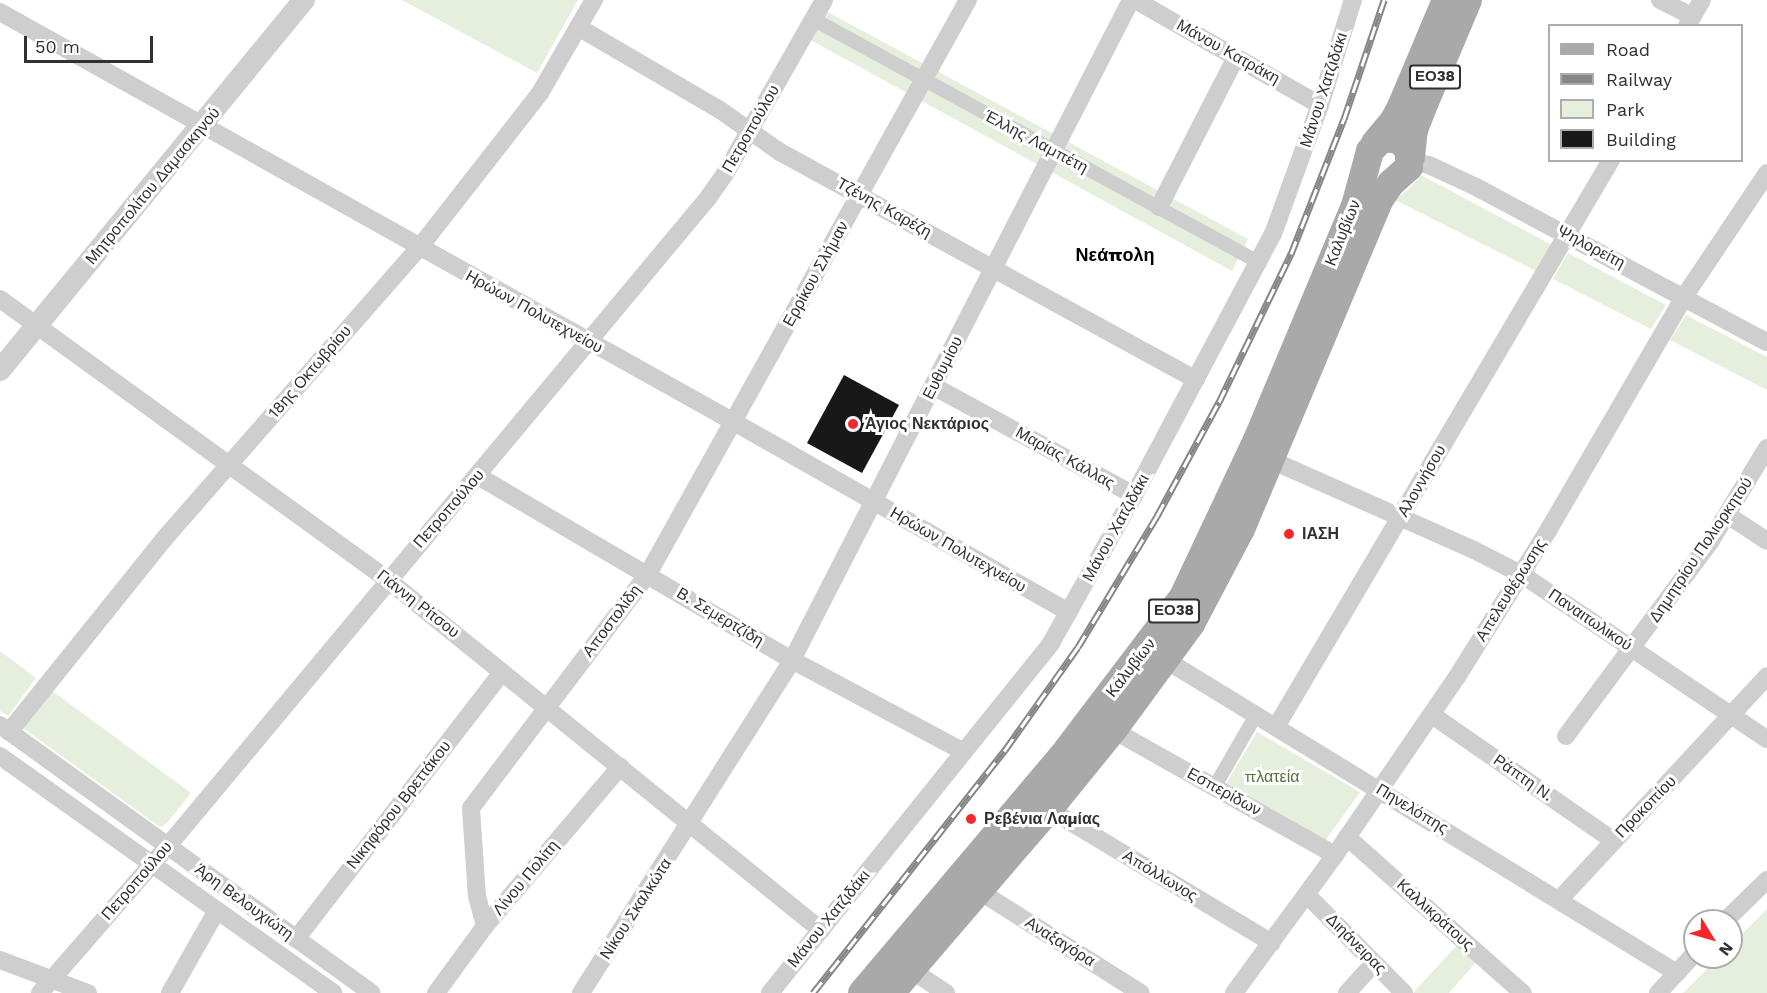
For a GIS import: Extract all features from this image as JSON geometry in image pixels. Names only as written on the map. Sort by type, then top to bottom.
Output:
[{"type":"main road","name":"Καλυβίων","points":[[891,993],[1049,809],[1113,730],[1156,654],[1231,499],[1355,206],[1372,150],[1401,107],[1446,0]]},
{"type":"main road","name":"ΕΟ38","points":[[1406,165],[1414,129],[1468,0]]},
{"type":"main road","points":[[1372,150],[1382,138],[1397,138],[1406,146],[1406,165]]},
{"type":"main road","name":"Καλυβίων","points":[[862,993],[1067,750],[1156,654],[1191,624],[1222,570],[1271,460],[1376,207],[1406,165]]},
{"type":"street","name":"Μητροπολίτου Δαμασκηνού","points":[[0,370],[304,0]]},
{"type":"street","name":"18ης Οκτωβρίου","points":[[4,729],[228,465],[419,249],[540,93],[594,0]]},
{"type":"street","name":"Πετροπούλου","points":[[46,986],[167,847],[708,198],[750,131],[824,0]]},
{"type":"street","name":"Ερρίκου Σλήμαν","points":[[734,422],[968,0]]},
{"type":"street","name":"Μάνου Κατράκη","points":[[1133,0],[1320,105]]},
{"type":"street","name":"Ευθυμίου","points":[[690,824],[792,660],[1133,0]]},
{"type":"street","name":"Μάνου Χατζιδάκι","points":[[770,993],[1051,643],[1260,263],[1285,205],[1353,0]]},
{"type":"street","points":[[1660,0],[1690,21],[1702,0]]},
{"type":"street","name":"Ηρώων Πολυτεχνείου","points":[[0,12],[1069,612]]},
{"type":"street","name":"Έλλης Λαμπέτη","points":[[813,19],[1260,263]]},
{"type":"street","name":"Τζένης Καρέζη","points":[[578,27],[720,110],[780,152],[1196,380]]},
{"type":"street","points":[[1159,207],[1236,57]]},
{"type":"street","name":"Αλοννήσου","points":[[1276,727],[1610,162]]},
{"type":"street","name":"Ψηλορείτη","points":[[1406,165],[1443,171],[1568,234],[1767,342]]},
{"type":"street","name":"Απελευθέρωσης","points":[[1234,993],[1307,895],[1432,715],[1521,574],[1684,297],[1767,173]]},
{"type":"street","name":"Γιάννη Ρίτσου","points":[[0,299],[388,580],[820,930]]},
{"type":"street","name":"Μαρίας Κάλλας","points":[[933,386],[1134,495]]},
{"type":"street","name":"Αποστολίδη","points":[[485,926],[477,897],[471,808],[648,574],[734,422]]},
{"type":"street","name":"Δημητρίου Πολιορκητού","points":[[1566,736],[1633,649],[1729,516],[1767,448]]},
{"type":"street","name":"Παναιτωλικού","points":[[1271,460],[1521,574],[1767,740]]},
{"type":"street","name":"Β. Σεμερτζίδη","points":[[478,476],[792,660],[964,752]]},
{"type":"street","points":[[1729,516],[1767,541]]},
{"type":"street","name":"Πηνελόπης","points":[[1156,654],[1560,898],[1677,973]]},
{"type":"street","name":"Νικηφόρου Βρεττάκου","points":[[296,939],[502,672]]},
{"type":"street","name":"Προκοπίου","points":[[1560,898],[1767,676]]},
{"type":"street","points":[[1215,786],[1256,715]]},
{"type":"street","name":"Ράπτη Ν.","points":[[1432,715],[1614,841]]},
{"type":"street","name":"Άρη Βελουχιώτη","points":[[4,729],[371,993]]},
{"type":"street","name":"Εσπερίδων","points":[[1113,730],[1335,855]]},
{"type":"street","name":"Άρη Βελουχιώτη","points":[[0,756],[333,993]]},
{"type":"street","name":"Λίνου Πολίτη","points":[[436,993],[485,926],[620,767]]},
{"type":"street","name":"Απόλλωνος","points":[[1049,809],[1272,943]]},
{"type":"street","name":"Νίκου Σκαλκώτα","points":[[581,993],[690,824]]},
{"type":"street","name":"Καλλικράτους","points":[[1347,837],[1522,993]]},
{"type":"street","points":[[1737,909],[1767,880]]},
{"type":"street","name":"Αναξαγόρα","points":[[979,891],[1141,993]]},
{"type":"street","name":"Διηάνειρας","points":[[1307,895],[1404,993]]},
{"type":"street","points":[[170,993],[217,910]]},
{"type":"street","points":[[0,960],[46,986],[88,993]]},
{"type":"street","points":[[1347,993],[1374,963]]},
{"type":"street","points":[[1658,993],[1683,966]]},
{"type":"street","points":[[911,970],[946,993]]},
{"type":"green space","points":[[402,0],[578,0],[537,73]]},
{"type":"green space","points":[[822,9],[1248,239],[1232,271],[805,37]]},
{"type":"green space","points":[[1421,175],[1552,245],[1538,272],[1395,200]]},
{"type":"green space","points":[[1568,253],[1666,305],[1651,329],[1553,279]]},
{"type":"green space","points":[[1686,315],[1767,357],[1767,390],[1670,340]]},
{"type":"green space","points":[[0,651],[36,678],[8,716],[0,711]]},
{"type":"green space","points":[[51,690],[191,793],[167,823],[160,827],[23,728]]},
{"type":"green space","name":"πλατεία","points":[[1257,732],[1360,792],[1325,841],[1224,787]]},
{"type":"green space","points":[[1767,909],[1767,993],[1683,993],[1707,969],[1743,969],[1743,933]]},
{"type":"green space","points":[[1458,944],[1477,961],[1449,993],[1413,993]]},
{"type":"building","name":"Άγιος Νεκτάριος","points":[[844,375],[899,405],[862,473],[807,443]]},
{"type":"railway","points":[[813,993],[1005,750],[1078,647],[1157,516],[1219,402],[1291,254],[1344,119],[1384,0]]},
{"type":"place","name":"Άγιος Νεκτάριος","points":[[853,424]]},
{"type":"place","name":"ΙΑΣΗ","points":[[1289,534]]},
{"type":"place","name":"Ρεβένια Λαμίας","points":[[971,819]]},
{"type":"district","name":"Νεάπολη","points":[[1115,255]]}]
